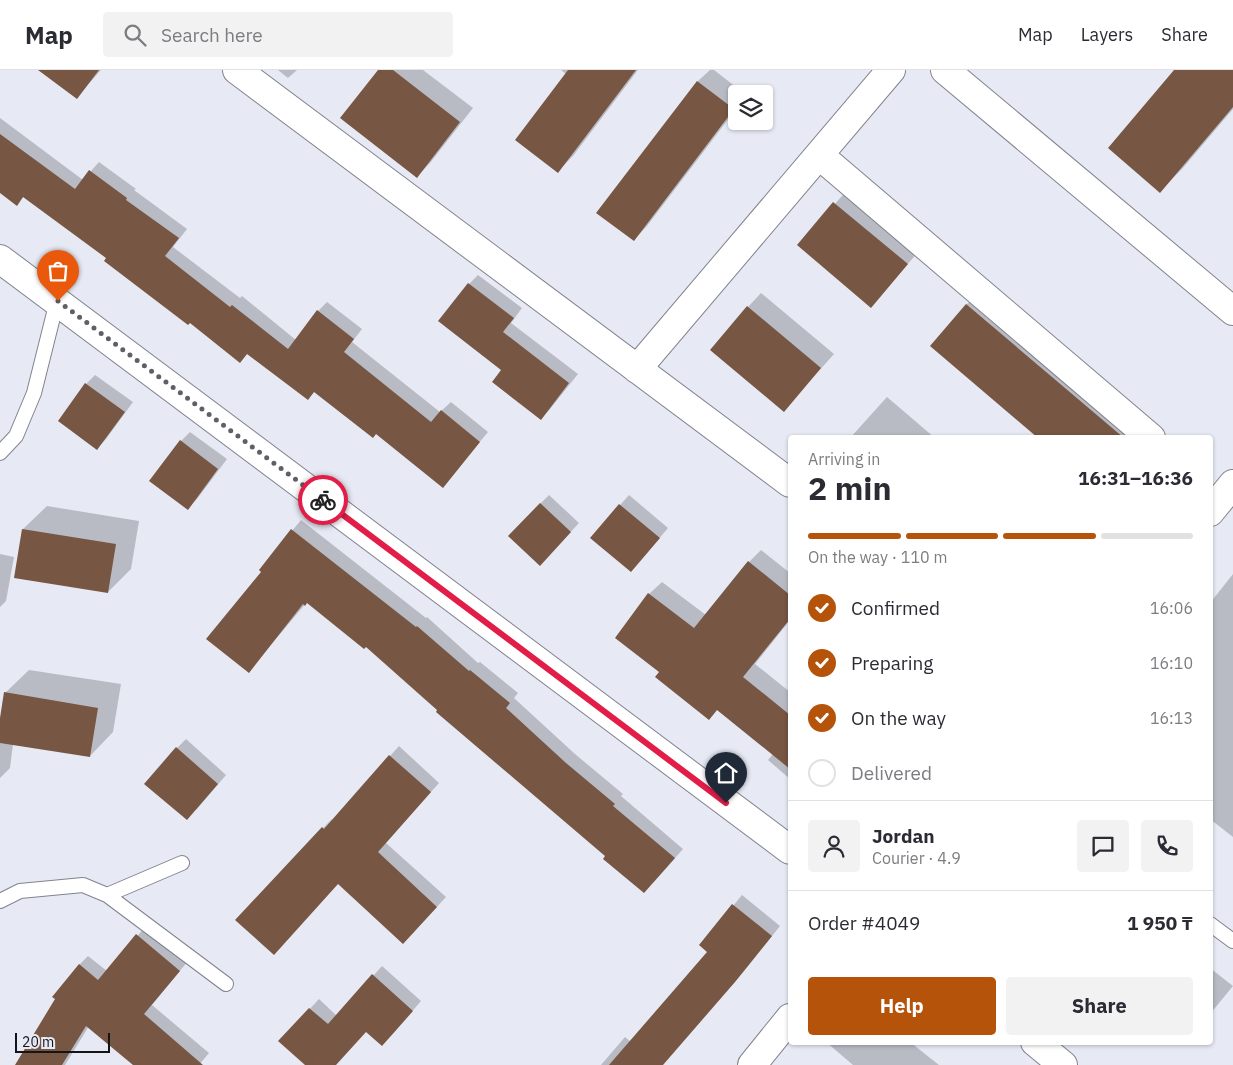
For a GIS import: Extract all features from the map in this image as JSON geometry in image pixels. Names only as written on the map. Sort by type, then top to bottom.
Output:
[{"type":"street","points":[[237,70],[788,482]]},
{"type":"street","points":[[637,369],[891,70]]},
{"type":"street","points":[[945,70],[1233,311]]},
{"type":"street","points":[[819,155],[1147,435]]},
{"type":"street","points":[[0,258],[788,848]]},
{"type":"street","points":[[752,1065],[788,1020]]},
{"type":"street","points":[[1039,1045],[1063,1065]]},
{"type":"lane","points":[[0,453],[16,436],[34,393],[58,301]]},
{"type":"lane","points":[[107,895],[182,863]]},
{"type":"lane","points":[[0,901],[20,891],[83,885],[107,895],[226,984]]},
{"type":"lane","points":[[1213,926],[1233,941]]},
{"type":"building","points":[[38,70],[99,70],[77,99]]},
{"type":"building","points":[[378,70],[393,70],[460,122],[417,178],[340,118]]},
{"type":"building","points":[[568,70],[636,70],[558,173],[515,140]]},
{"type":"building","points":[[1174,70],[1233,70],[1233,107],[1160,193],[1108,148]]},
{"type":"building","points":[[697,81],[728,104],[728,117],[634,241],[596,213]]},
{"type":"building","points":[[0,134],[75,189],[89,170],[127,198],[126,200],[179,238],[165,256],[288,349],[317,310],[354,339],[344,352],[431,422],[441,410],[480,442],[443,488],[376,434],[373,438],[314,392],[308,400],[247,354],[240,363],[190,323],[188,325],[104,261],[106,258],[23,197],[17,206],[0,193]]},
{"type":"building","points":[[833,202],[908,264],[871,308],[797,245]]},
{"type":"building","points":[[468,283],[514,318],[503,332],[569,383],[541,420],[492,382],[501,370],[438,321]]},
{"type":"building","points":[[966,304],[1120,435],[1034,435],[930,346]]},
{"type":"building","points":[[747,306],[821,368],[784,412],[710,350]]},
{"type":"building","points":[[85,383],[125,412],[97,450],[58,421]]},
{"type":"building","points":[[180,440],[218,469],[188,510],[149,481]]},
{"type":"building","points":[[540,503],[571,532],[540,566],[508,536]]},
{"type":"building","points":[[619,504],[660,538],[631,572],[590,538]]},
{"type":"building","points":[[22,529],[116,544],[108,593],[14,578]]},
{"type":"building","points":[[291,529],[417,626],[510,703],[506,708],[566,763],[615,804],[613,806],[675,858],[644,893],[603,859],[605,856],[436,712],[437,710],[366,647],[364,649],[307,603],[305,606],[303,604],[249,673],[206,639],[261,572],[259,570]]},
{"type":"building","points":[[748,561],[788,593],[788,621],[743,677],[788,713],[788,767],[717,710],[709,720],[655,677],[659,672],[615,638],[648,593],[694,628]]},
{"type":"building","points":[[4,692],[98,708],[90,757],[0,743],[0,718]]},
{"type":"building","points":[[176,747],[218,784],[187,820],[144,784]]},
{"type":"building","points":[[389,755],[431,792],[378,852],[437,907],[403,944],[338,884],[274,955],[235,920],[322,827],[324,829]]},
{"type":"building","points":[[732,904],[772,936],[663,1065],[609,1065],[707,952],[699,945]]},
{"type":"building","points":[[136,934],[180,971],[144,1014],[203,1065],[133,1065],[86,1026],[62,1065],[15,1065],[55,999],[52,997],[79,964],[98,980]]},
{"type":"building","points":[[372,974],[413,1011],[382,1046],[366,1032],[336,1065],[305,1065],[278,1041],[309,1008],[328,1024]]},
{"type":"way so far","points":[[58,301],[323,500]]},
{"type":"route","points":[[323,500],[726,803]]}]
